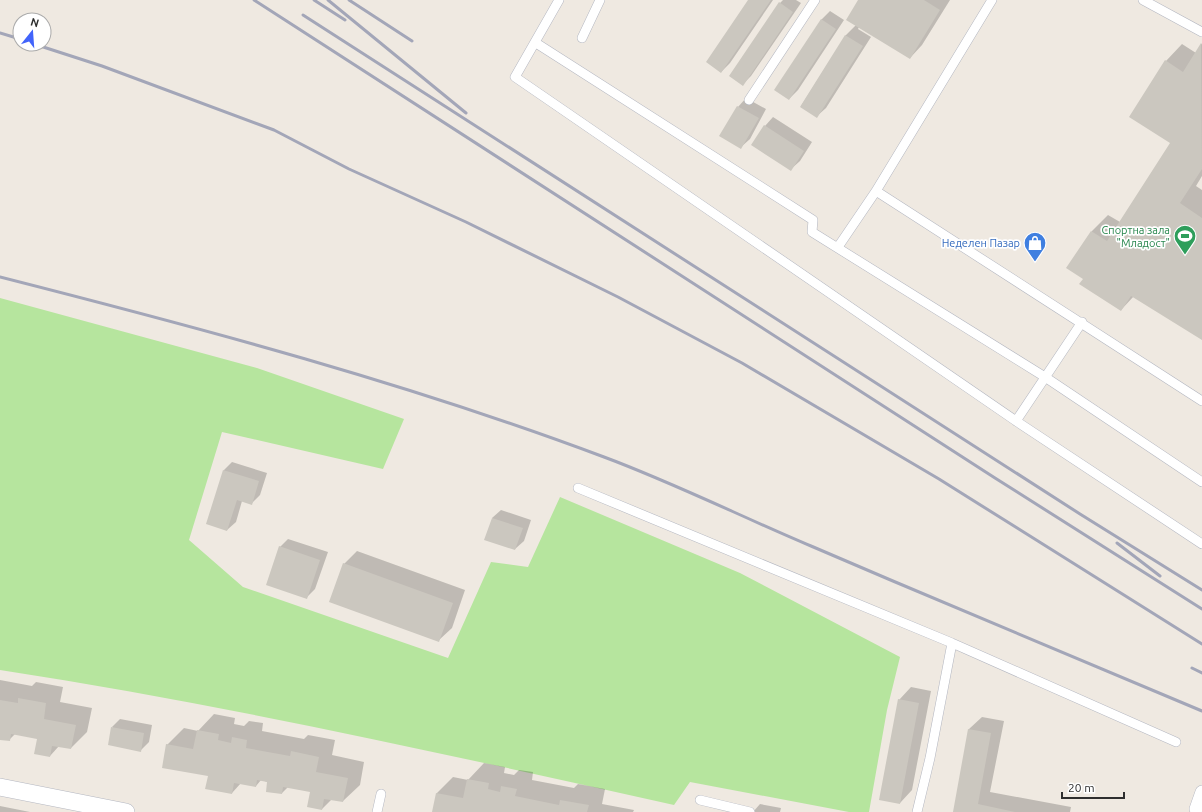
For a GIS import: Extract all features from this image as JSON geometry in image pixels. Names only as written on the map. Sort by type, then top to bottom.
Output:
[{"type":"street","points":[[0,787],[126,812]]},
{"type":"street","points":[[1199,810],[1202,792]]},
{"type":"lane","points":[[559,0],[536,44],[515,77],[1016,421],[1202,544]]},
{"type":"lane","points":[[582,38],[600,0]]},
{"type":"lane","points":[[749,100],[815,0]]},
{"type":"lane","points":[[838,247],[876,191],[992,0]]},
{"type":"lane","points":[[1143,0],[1202,32]]},
{"type":"lane","points":[[536,44],[813,220],[812,232],[1045,377],[1202,482]]},
{"type":"lane","points":[[876,191],[1082,322],[1202,401]]},
{"type":"lane","points":[[1016,421],[1082,322]]},
{"type":"lane","points":[[578,488],[952,643],[1176,742]]},
{"type":"lane","points":[[918,812],[952,643]]},
{"type":"lane","points":[[378,812],[380,794]]},
{"type":"lane","points":[[700,800],[750,812]]},
{"type":"green space","points":[[0,298],[257,368],[404,419],[383,469],[222,432],[189,540],[243,587],[448,658],[491,562],[528,567],[560,497],[740,573],[900,657],[887,710],[869,812],[849,812],[690,782],[674,805],[254,715],[0,670]]},
{"type":"building","points":[[748,0],[771,0],[721,73],[706,62]]},
{"type":"building","points":[[858,0],[924,0],[940,10],[910,59],[846,20]]},
{"type":"building","points":[[779,2],[793,12],[743,86],[729,76]]},
{"type":"building","points":[[821,19],[836,29],[789,100],[774,90]]},
{"type":"building","points":[[845,35],[863,46],[817,118],[800,107]]},
{"type":"building","points":[[1201,43],[1202,169],[1180,203],[1202,218],[1202,340],[1131,296],[1121,311],[1079,284],[1083,279],[1066,268],[1091,231],[1107,241],[1170,143],[1129,117],[1165,60],[1183,72]]},
{"type":"building","points":[[737,106],[759,118],[741,149],[719,136]]},
{"type":"building","points":[[764,125],[804,151],[791,171],[751,145]]},
{"type":"building","points":[[223,470],[259,481],[252,505],[237,500],[227,531],[206,524]]},
{"type":"building","points":[[492,518],[523,528],[515,550],[484,540]]},
{"type":"building","points":[[279,546],[320,560],[307,599],[266,585]]},
{"type":"building","points":[[343,563],[453,603],[439,642],[329,602]]},
{"type":"building","points":[[18,698],[46,703],[44,719],[76,725],[71,749],[52,746],[50,757],[34,754],[37,739],[11,734],[10,741],[0,740],[0,700],[18,703]]},
{"type":"building","points":[[898,699],[919,703],[900,804],[879,800]]},
{"type":"building","points":[[111,727],[144,733],[141,752],[108,745]]},
{"type":"building","points":[[968,729],[991,733],[978,804],[1015,812],[953,812]]},
{"type":"building","points":[[197,730],[219,734],[218,740],[231,743],[232,737],[247,740],[246,748],[290,756],[291,751],[319,757],[316,772],[348,778],[343,802],[324,799],[322,810],[307,807],[310,792],[283,787],[282,794],[266,792],[267,782],[257,780],[256,787],[234,783],[232,794],[205,789],[208,776],[162,768],[166,744],[193,749]]},
{"type":"building","points":[[467,779],[489,783],[488,789],[500,792],[501,786],[517,789],[515,796],[559,805],[560,800],[589,805],[587,812],[432,812],[436,793],[463,798]]},
{"type":"railway","points":[[254,0],[995,478],[1202,609]]},
{"type":"railway","points":[[314,0],[345,20]]},
{"type":"railway","points":[[328,0],[466,113]]},
{"type":"railway","points":[[349,0],[412,41]]},
{"type":"railway","points":[[303,15],[1080,514],[1202,590]]},
{"type":"railway","points":[[0,33],[12,37]]},
{"type":"railway","points":[[52,50],[102,66],[274,130],[349,169],[466,222],[618,297],[742,363],[939,479],[1202,644]]},
{"type":"railway","points":[[0,277],[229,337],[380,381],[530,430],[630,467],[860,567],[1202,711]]},
{"type":"railway","points":[[1117,543],[1160,576]]},
{"type":"railway","points":[[1192,668],[1202,673]]},
{"type":"place","name":"Спортна зала \"Младост\"","points":[[1185,256]]},
{"type":"place","name":"Неделен Пазар","points":[[1035,262]]}]
